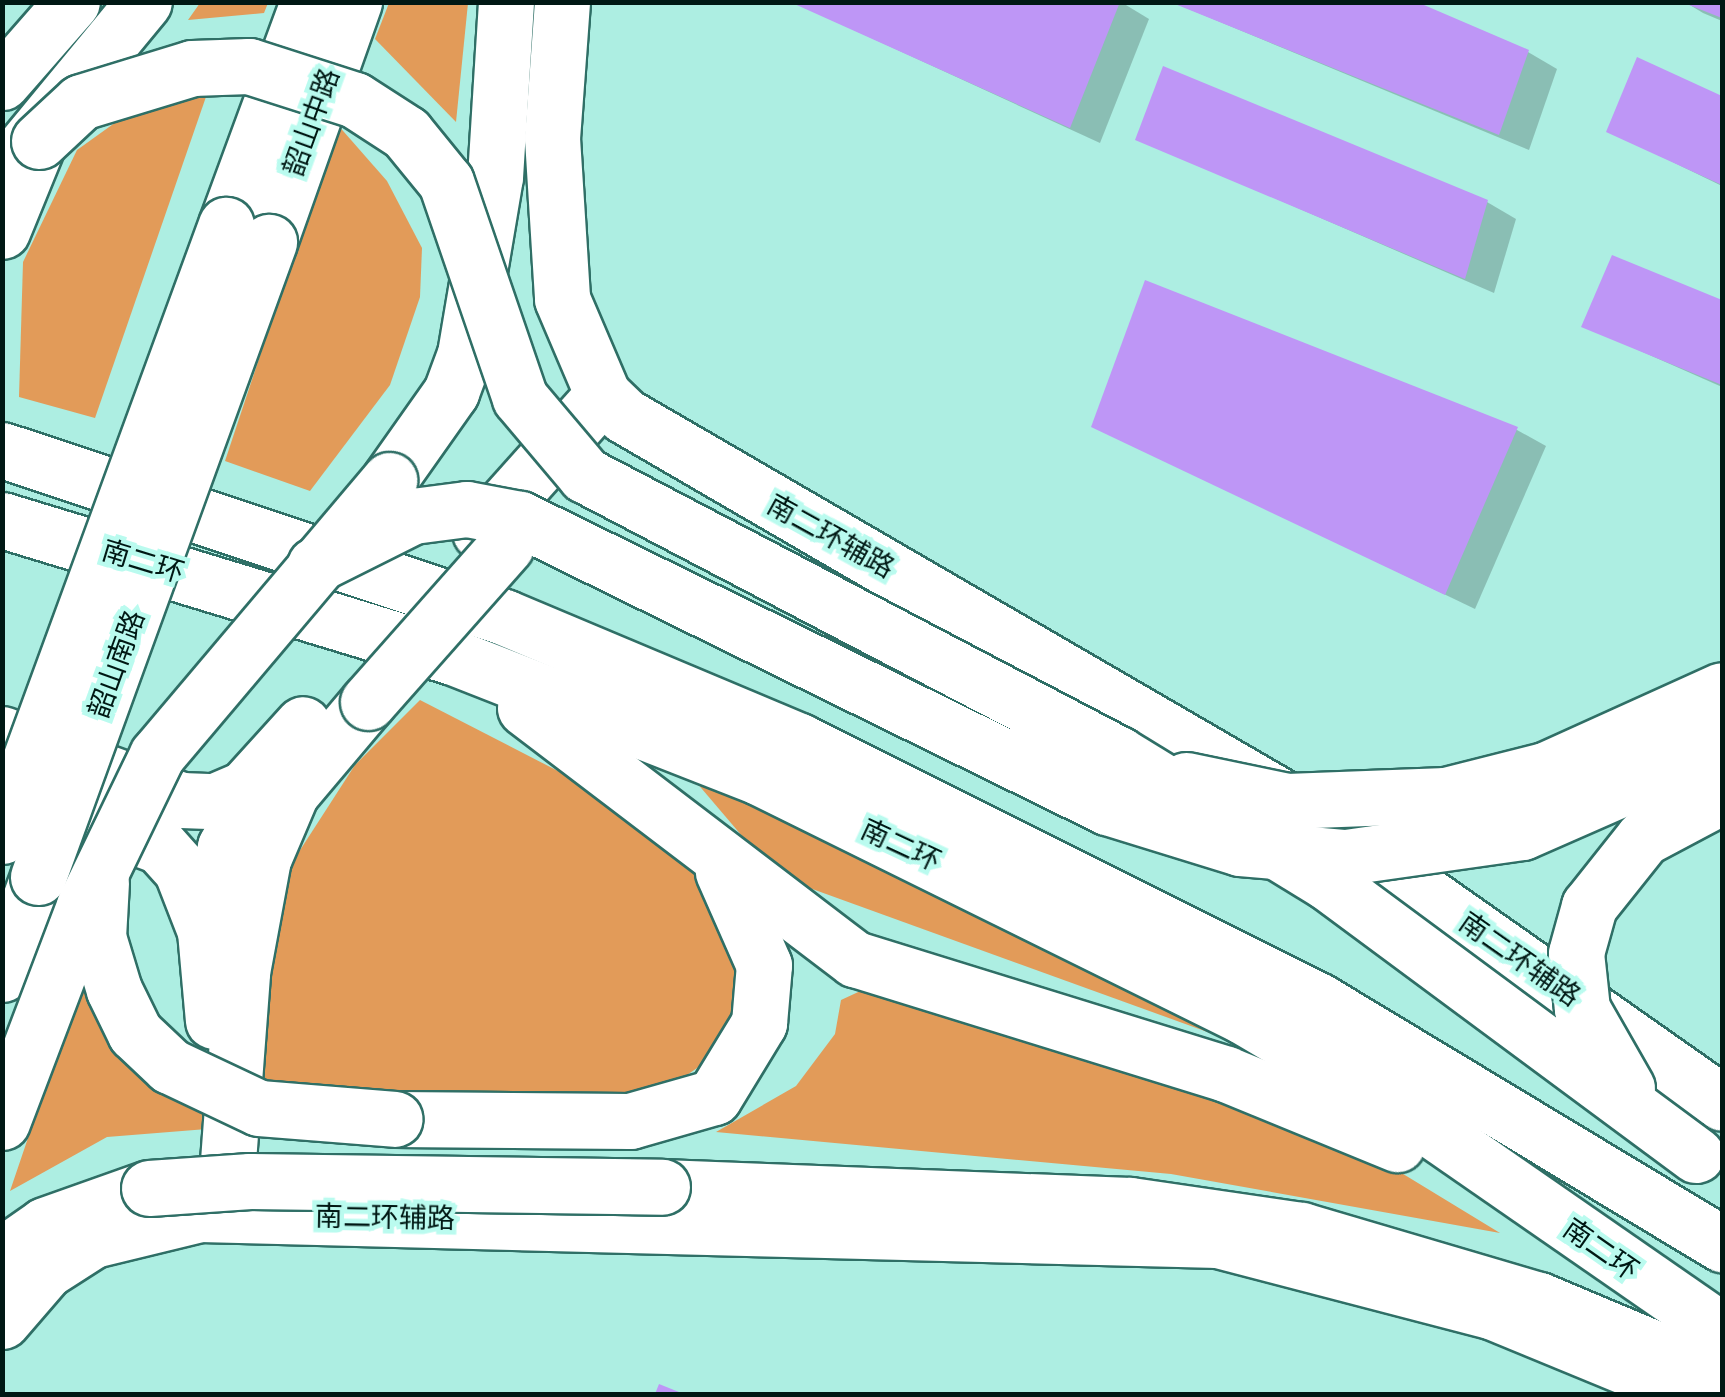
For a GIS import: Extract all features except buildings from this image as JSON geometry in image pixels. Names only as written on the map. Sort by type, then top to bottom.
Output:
[{"type":"main road","points":[[2,82],[72,2]]},
{"type":"main road","points":[[2,231],[21,158],[144,2]]},
{"type":"main road","name":"韶山中路","points":[[247,233],[308,2]]},
{"type":"main road","name":"韶山中路","points":[[247,233],[354,2]]},
{"type":"main road","points":[[506,2],[481,280],[451,392],[315,565],[157,755],[150,832],[98,937],[135,1034],[216,1095],[258,1108],[395,1119],[630,1121],[714,1098],[759,1023],[764,965],[750,920],[709,848]]},
{"type":"main road","points":[[2,1122],[150,832],[245,788],[355,691],[614,405],[574,339],[554,242],[562,2]]},
{"type":"main road","points":[[21,158],[82,102],[130,81],[249,66],[304,77],[406,133],[446,182],[520,398],[585,475],[1118,754],[1327,882],[1709,1165]]},
{"type":"main road","name":"韶山南路","points":[[2,836],[247,233]]},
{"type":"main road","name":"韶山南路","points":[[2,974],[38,877],[247,233]]},
{"type":"main road","name":"南二环辅路","points":[[614,405],[1317,818],[1722,1103]]},
{"type":"main road","name":"南二环","points":[[2,450],[504,617],[799,741],[1319,1000],[1722,1244]]},
{"type":"main road","points":[[315,565],[413,516],[467,509],[520,519],[1107,807],[1240,848],[1346,857],[1522,832],[1722,744]]},
{"type":"main road","name":"南二环","points":[[2,520],[332,618],[742,770],[1071,925],[1409,1114],[1722,1331]]},
{"type":"main road","points":[[332,618],[543,717],[855,960],[1332,1113],[1624,1266]]},
{"type":"main road","points":[[1118,754],[1209,788],[1376,802],[1545,770],[1722,690]]},
{"type":"main road","points":[[212,1214],[246,851],[326,745],[355,691]]},
{"type":"main road","points":[[2,734],[150,832],[198,906],[208,951],[213,1049],[212,1214]]},
{"type":"main road","points":[[208,951],[246,851],[274,760]]},
{"type":"main road","points":[[2,789],[150,832],[246,851]]},
{"type":"main road","points":[[1646,1116],[1582,1008],[1576,953],[1610,869],[1643,838],[1722,796]]},
{"type":"main road","points":[[2,1255],[79,1209],[149,1188],[250,1181],[662,1187],[1130,1205],[1301,1230],[1539,1300],[1722,1376]]},
{"type":"main road","name":"南二环辅路","points":[[2,1321],[46,1270],[93,1240],[212,1214],[1218,1240],[1491,1311],[1692,1394]]},
{"type":"shaded area","points":[[200,2],[268,3],[264,13],[188,20]]},
{"type":"shaded area","points":[[389,3],[468,3],[456,122],[375,39]]},
{"type":"shaded area","points":[[208,91],[95,418],[19,397],[23,262],[77,150],[130,112]]},
{"type":"shaded area","points":[[337,124],[387,181],[422,248],[420,297],[390,385],[310,491],[225,461]]},
{"type":"shaded area","points":[[420,700],[659,823],[746,921],[736,1017],[710,1059],[664,1091],[592,1118],[257,1082],[284,875],[355,765]]},
{"type":"shaded area","points":[[679,762],[1271,1055],[804,886],[748,843]]},
{"type":"shaded area","points":[[882,981],[1349,1141],[1500,1233],[1171,1174],[716,1132],[796,1086],[835,1034],[841,1000]]},
{"type":"shaded area","points":[[81,982],[125,1058],[167,1096],[232,1127],[107,1137],[10,1191]]}]
